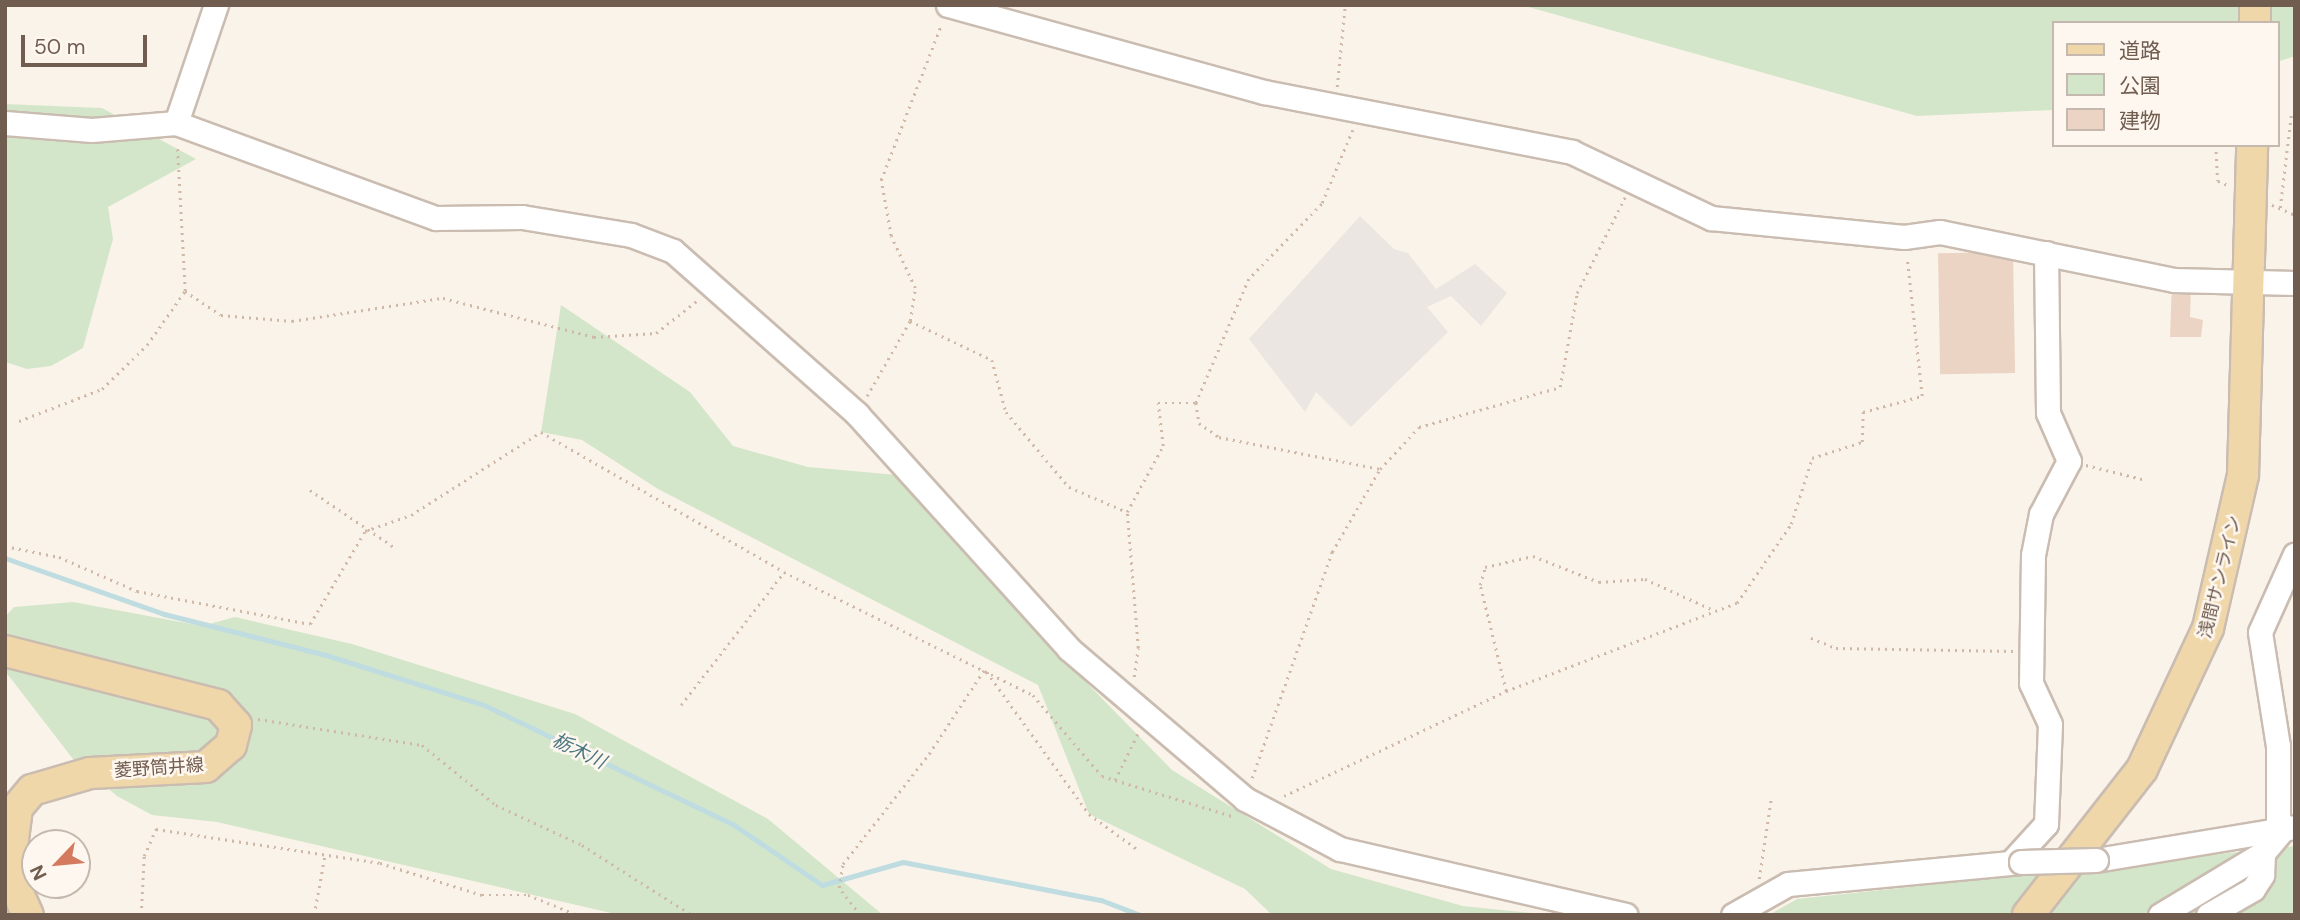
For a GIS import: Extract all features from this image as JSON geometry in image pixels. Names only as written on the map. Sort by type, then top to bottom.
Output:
[{"type":"main road","name":"浅間サンライン","points":[[2028,915],[2142,769],[2198,661],[2233,541],[2243,475],[2252,147]]},
{"type":"main road","points":[[5,652],[218,705],[231,716]]},
{"type":"main road","name":"菱野筒井線","points":[[28,915],[10,882],[12,831],[17,808],[32,790],[90,773],[206,767],[231,745],[236,726],[231,716]]},
{"type":"street","points":[[176,123],[216,5]]},
{"type":"street","points":[[948,5],[1360,115],[1573,152],[1631,185],[1711,218],[1905,237],[1940,232],[2174,280],[2295,282]]},
{"type":"street","points":[[5,123],[92,130],[176,123],[436,218],[522,217],[631,235],[673,251],[857,414],[1069,649],[1139,708],[1247,808],[1340,849],[1625,915]]},
{"type":"street","points":[[2017,861],[2046,824],[2050,724],[2031,683],[2033,555],[2041,514],[2069,461],[2048,413],[2046,253]]},
{"type":"street","points":[[2289,826],[2260,632],[2295,554]]},
{"type":"street","points":[[2160,915],[2263,853],[2289,826]]},
{"type":"street","points":[[1733,915],[1770,897],[1788,884],[2017,861],[2096,860],[2289,826]]},
{"type":"street","points":[[2208,915],[2253,890],[2263,853]]},
{"type":"path","points":[[857,414],[910,321],[915,288],[891,236],[881,180],[948,5]]},
{"type":"path","points":[[1335,108],[1345,5]]},
{"type":"path","points":[[1360,115],[1322,204],[1249,279],[1196,403],[1199,423],[1219,437],[1380,469]]},
{"type":"path","points":[[2280,208],[2291,116]]},
{"type":"path","points":[[19,421],[102,389],[148,345],[185,291],[176,123]]},
{"type":"path","points":[[1247,808],[1332,552],[1380,469],[1419,427],[1560,387],[1577,293],[1631,185]]},
{"type":"path","points":[[5,546],[59,557],[137,591],[310,624],[365,531],[411,515],[541,432],[784,572],[1033,695],[1102,776],[1247,808],[1506,691],[1711,609],[1737,603],[1791,524],[1812,458],[1862,442],[1863,412],[1922,396],[1905,237]]},
{"type":"path","points":[[185,291],[221,315],[292,321],[443,298],[594,337],[656,333],[715,286]]},
{"type":"path","points":[[910,321],[992,360],[1006,412],[1069,487],[1127,512]]},
{"type":"path","points":[[1115,780],[1139,708],[1138,648],[1127,512],[1163,446],[1158,403],[1196,403]]},
{"type":"path","points":[[2069,461],[2146,480]]},
{"type":"path","points":[[310,490],[394,547]]},
{"type":"path","points":[[1506,691],[1480,584],[1485,567],[1533,556],[1599,582],[1645,579],[1711,609]]},
{"type":"path","points":[[681,705],[784,572]]},
{"type":"path","points":[[1811,638],[1836,648],[2031,652]]},
{"type":"path","points":[[985,670],[1089,814],[1137,849]]},
{"type":"path","points":[[860,915],[839,888],[843,864],[929,754],[985,670]]},
{"type":"path","points":[[231,716],[422,745],[496,806],[582,845],[692,915]]},
{"type":"path","points":[[1770,799],[1758,887],[1770,897]]},
{"type":"path","points":[[141,915],[144,856],[156,829],[326,854],[482,895],[528,895],[578,915]]},
{"type":"path","points":[[314,915],[326,854]]},
{"type":"shaded area","points":[[1360,216],[1394,249],[1408,253],[1436,289],[1475,264],[1507,293],[1481,326],[1451,296],[1427,307],[1448,332],[1351,427],[1316,392],[1305,412],[1249,339]]},
{"type":"green space","points":[[1521,5],[2295,5],[2295,56],[2279,61],[2279,21],[2052,21],[2052,110],[1917,116]]},
{"type":"green space","points":[[5,104],[102,108],[196,159],[108,207],[113,239],[83,348],[51,366],[27,369],[5,362]]},
{"type":"green space","points":[[561,305],[690,392],[733,446],[808,467],[931,478],[1034,629],[1172,770],[1331,869],[1463,906],[1550,915],[1272,915],[1245,889],[1089,814],[1038,685],[658,489],[582,440],[541,432]]},
{"type":"green space","points":[[73,602],[202,626],[235,617],[352,644],[575,714],[768,819],[883,915],[620,915],[217,822],[152,815],[117,796],[73,759],[5,671],[5,617],[14,607]]},
{"type":"green space","points":[[2295,846],[2295,915],[1769,915],[1797,899]]},
{"type":"building","points":[[2013,252],[2015,373],[1940,374],[1938,253]]},
{"type":"building","points":[[2172,282],[2191,285],[2190,317],[2203,320],[2201,337],[2170,337]]},
{"type":"waterway","name":"栃木川","points":[[5,558],[164,614],[326,655],[484,705],[734,825],[822,885],[903,862],[1101,900],[1140,915]]}]
